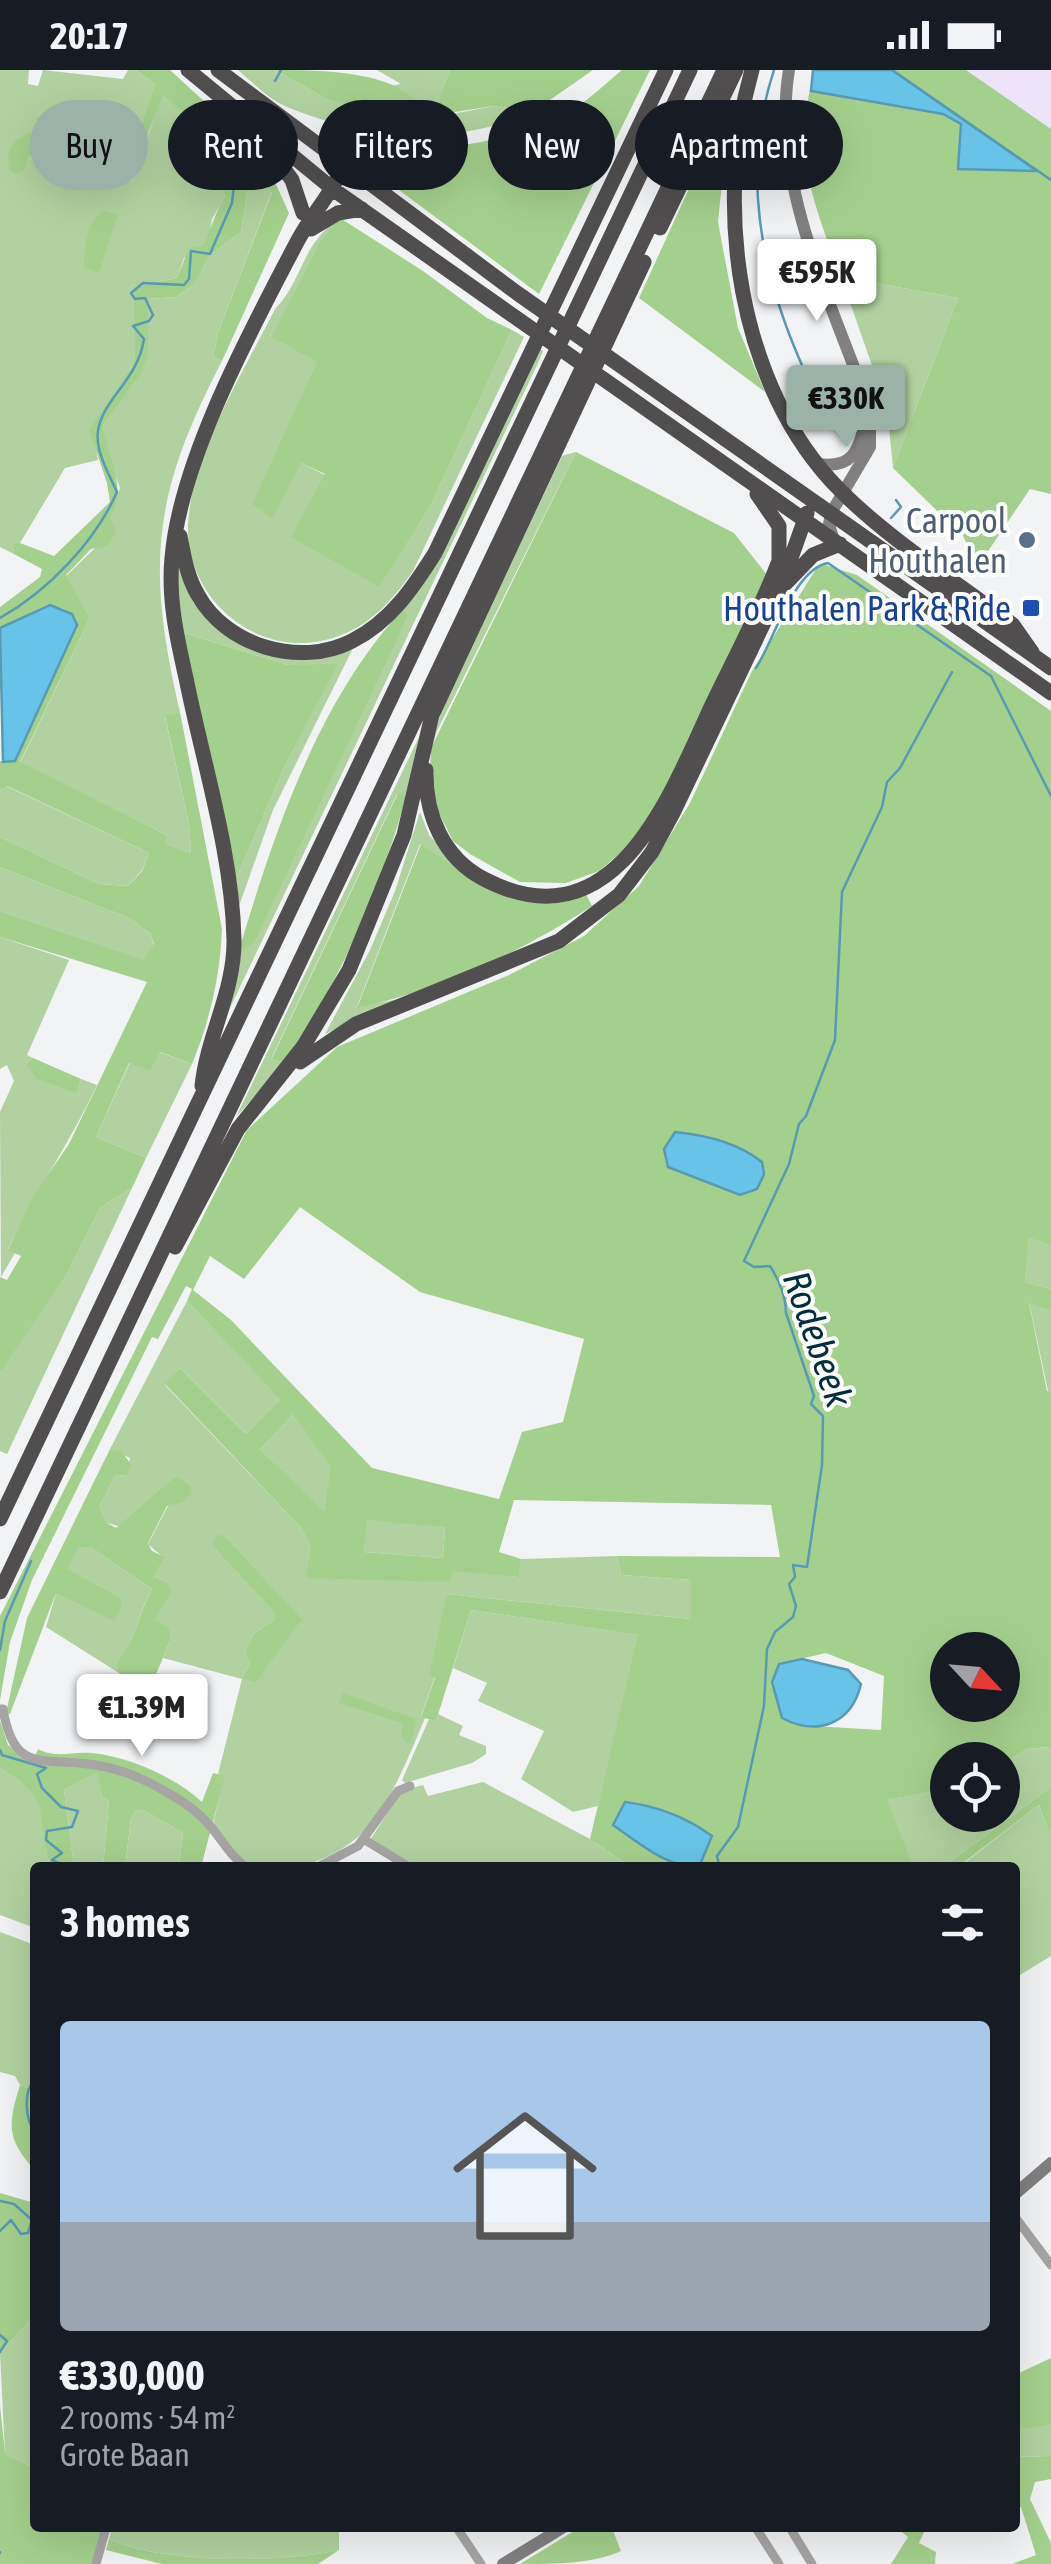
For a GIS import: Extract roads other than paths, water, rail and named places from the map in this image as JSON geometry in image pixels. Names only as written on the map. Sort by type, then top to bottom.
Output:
[{"type":"highway","points":[[188,70],[223,100]]},
{"type":"highway","points":[[218,70],[318,145]]},
{"type":"highway","points":[[178,526],[188,574],[198,596],[218,619],[249,641],[294,652],[331,649],[368,632],[392,612],[414,587],[435,553],[666,70]]},
{"type":"highway","points":[[0,1520],[690,70]]},
{"type":"highway","points":[[0,1592],[724,70]]},
{"type":"highway","points":[[116,1349],[142,1315],[222,1155],[330,1005],[372,920],[404,835],[427,727],[736,70]]},
{"type":"highway","points":[[752,70],[736,155],[734,217],[740,285],[770,380],[818,464],[843,494],[1013,625],[1035,657]]},
{"type":"highway","points":[[298,162],[318,177]]},
{"type":"highway","points":[[297,190],[303,213],[299,238]]},
{"type":"highway","points":[[303,213],[325,190]]},
{"type":"highway","points":[[202,1096],[204,1066],[224,1006],[234,938],[230,887],[171,592],[178,526],[190,473],[204,435],[299,238],[327,190]]},
{"type":"highway","points":[[335,190],[1051,693]]},
{"type":"highway","points":[[378,190],[1051,668]]},
{"type":"highway","points":[[299,238],[327,218],[362,209]]},
{"type":"highway","points":[[438,702],[426,786],[435,825],[456,858],[492,883],[532,894],[573,891],[608,875],[632,854],[663,808],[780,561],[782,541],[776,518],[755,493],[752,482]]},
{"type":"highway","points":[[258,1102],[304,1058],[342,1031],[559,941],[620,894],[659,839],[780,589],[806,522],[807,510],[798,491]]},
{"type":"highway","points":[[780,589],[814,556],[837,542]]},
{"type":"street","points":[[790,70],[785,120],[794,192],[870,410],[870,447],[828,524],[837,542]]},
{"type":"street","points":[[818,464],[840,464],[853,458],[862,442],[870,410]]},
{"type":"street","points":[[2,1709],[8,1736],[20,1752],[50,1764],[98,1765],[166,1792],[202,1818],[240,1862]]},
{"type":"street","points":[[326,1862],[365,1840],[394,1796],[410,1786]]},
{"type":"street","points":[[365,1840],[401,1862]]},
{"type":"street","points":[[1020,2190],[1051,2163]]},
{"type":"street","points":[[1020,2224],[1051,2265]]},
{"type":"street","points":[[96,2564],[105,2532]]},
{"type":"street","points":[[460,2532],[481,2564]]},
{"type":"street","points":[[503,2564],[555,2532]]},
{"type":"street","points":[[759,2532],[779,2564]]},
{"type":"street","points":[[792,2532],[812,2564]]},
{"type":"water","points":[[813,70],[892,70],[1037,171],[958,169],[961,124],[943,114],[811,91]]},
{"type":"water","points":[[50,605],[72,614],[77,625],[15,761],[3,762],[0,628]]},
{"type":"water","points":[[675,1132],[721,1141],[752,1155],[762,1162],[764,1174],[757,1189],[740,1195],[668,1167],[664,1149]]},
{"type":"water","points":[[802,1659],[848,1670],[861,1684],[850,1708],[832,1723],[808,1726],[782,1718],[772,1682],[779,1664]]},
{"type":"water","points":[[625,1802],[671,1813],[712,1836],[701,1862],[673,1862],[613,1825]]},
{"type":"waterway","points":[[275,81],[281,70]]},
{"type":"waterway","points":[[774,70],[764,107],[757,182],[766,255],[801,363],[826,415],[847,444]]},
{"type":"waterway","points":[[892,70],[1051,180]]},
{"type":"waterway","points":[[0,618],[68,564],[108,511],[117,492],[101,454],[98,431],[106,409],[140,353],[144,339],[133,326],[149,321],[153,315],[145,298],[135,299],[131,293],[143,283],[184,285],[189,279],[191,251],[210,254],[232,203],[234,190]]},
{"type":"waterway","points":[[891,518],[901,507],[896,500]]},
{"type":"waterway","points":[[756,668],[795,591],[816,568],[828,563],[991,676],[1051,796]]},
{"type":"waterway","name":"Rodebeek","points":[[718,1862],[717,1856],[738,1827],[764,1706],[767,1649],[775,1632],[793,1617],[796,1606],[789,1584],[795,1577],[793,1565],[807,1567],[822,1465],[823,1416],[811,1404],[814,1396],[781,1289],[770,1266],[754,1267],[744,1261],[789,1164],[799,1124],[806,1116],[835,1040],[842,892],[882,807],[887,782],[900,768],[952,672]]},
{"type":"waterway","points":[[0,1650],[5,1621],[31,1561]]},
{"type":"waterway","points":[[0,1750],[2,1755],[46,1768],[37,1774],[42,1788],[61,1807],[78,1811],[72,1827],[47,1831],[46,1840],[62,1853],[52,1860],[56,1862]]},
{"type":"waterway","points":[[30,2088],[30,2122]]},
{"type":"waterway","points":[[0,2201],[14,2204],[30,2218]]},
{"type":"waterway","points":[[0,2231],[11,2220],[21,2234],[28,2233],[30,2226]]},
{"type":"waterway","points":[[0,2335],[7,2341],[0,2352]]},
{"type":"place","name":"Carpool Houthalen","points":[[1027,540]]},
{"type":"place","name":"Houthalen Park & Ride","points":[[1031,608]]}]
